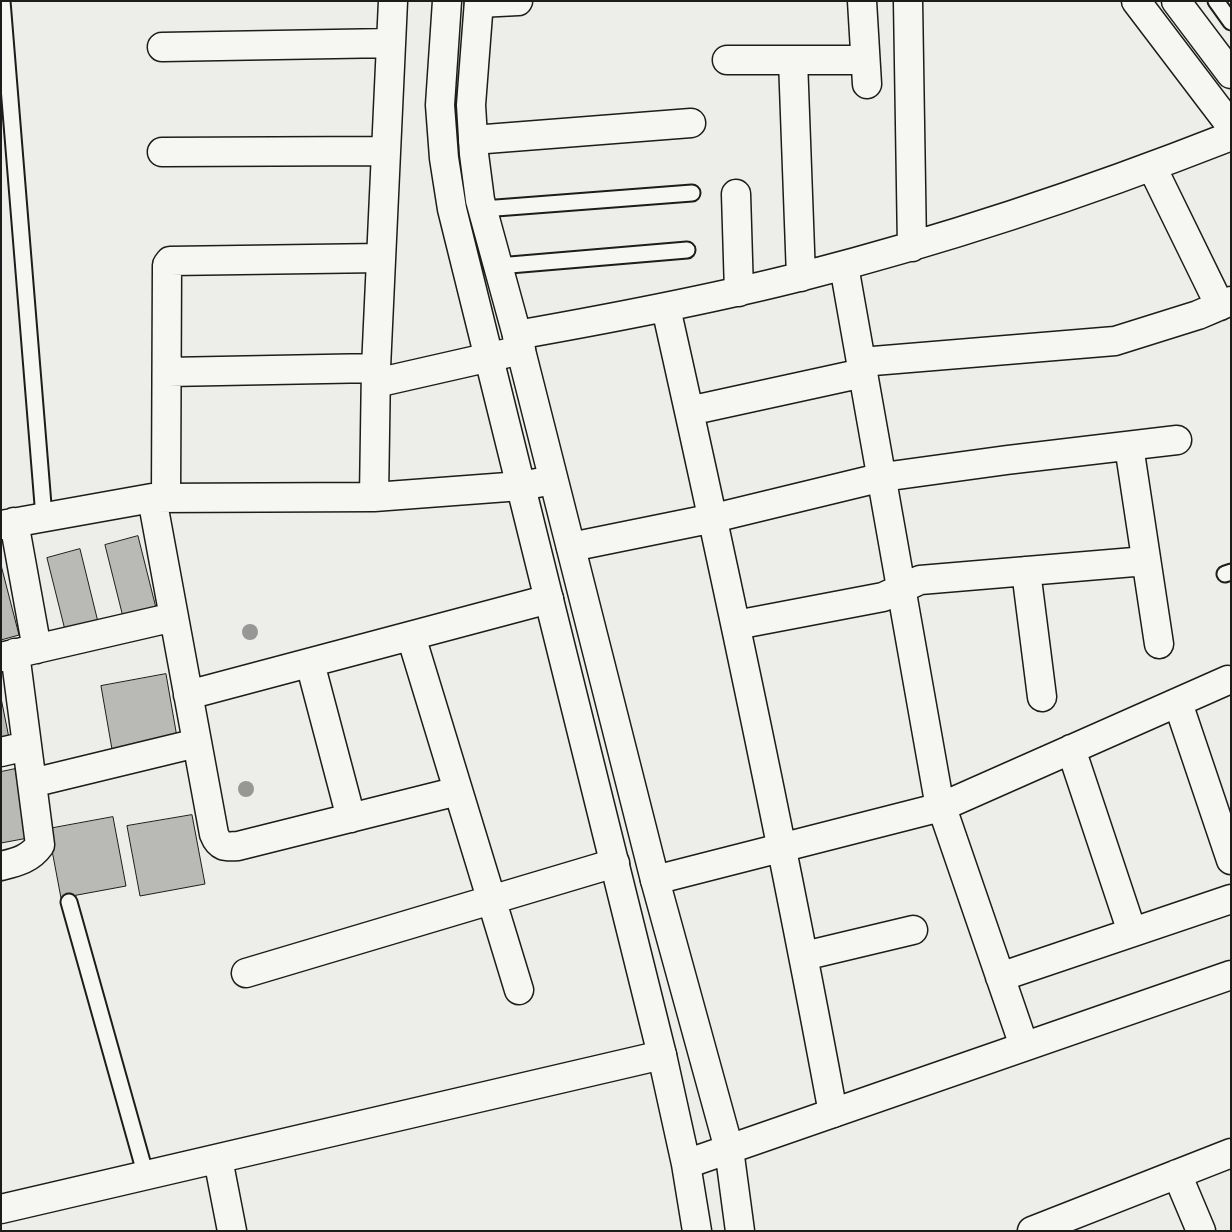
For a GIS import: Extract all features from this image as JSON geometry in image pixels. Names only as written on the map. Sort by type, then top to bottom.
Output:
[{"type":"street","points":[[374,497],[376,376],[392,1]]},
{"type":"street","points":[[446,1],[440,105],[444,158],[452,209],[662,1055],[686,1164],[697,1231]]},
{"type":"street","points":[[518,1],[479,2],[471,105],[473,140],[483,210],[519,343],[654,880],[728,1149],[740,1231]]},
{"type":"street","points":[[727,60],[793,60],[866,72],[862,1]]},
{"type":"street","points":[[908,1],[912,247]]},
{"type":"street","points":[[1136,1],[1231,126]]},
{"type":"street","points":[[1176,1],[1231,74]]},
{"type":"street","points":[[162,47],[391,43]]},
{"type":"street","points":[[793,60],[801,277]]},
{"type":"street","points":[[473,140],[691,123]]},
{"type":"street","points":[[168,372],[376,376],[489,357],[519,343],[801,277],[912,247],[1152,167],[1231,136]]},
{"type":"street","points":[[162,152],[386,151]]},
{"type":"street","points":[[689,411],[862,367],[1115,341],[1198,315],[1225,303],[1152,167]]},
{"type":"street","points":[[736,194],[739,292]]},
{"type":"street","points":[[382,258],[170,261],[167,265],[168,372],[159,498],[174,617],[217,843],[225,847],[238,846],[458,791]]},
{"type":"street","points":[[844,266],[941,807],[1024,1046]]},
{"type":"street","points":[[666,308],[714,518],[804,956],[833,1113]]},
{"type":"street","points":[[571,548],[714,518],[882,477],[1177,440]]},
{"type":"street","points":[[1129,446],[1158,644]]},
{"type":"street","points":[[1,866],[21,860],[34,853],[40,845],[32,783],[14,749],[18,653],[8,524],[159,498],[374,497],[521,486],[553,480]]},
{"type":"street","points":[[736,625],[883,598],[920,580],[1146,561]]},
{"type":"street","points":[[1026,571],[1042,697]]},
{"type":"street","points":[[188,695],[549,599]]},
{"type":"street","points":[[18,653],[174,617]]},
{"type":"street","points":[[411,636],[518,990]]},
{"type":"street","points":[[310,663],[351,818]]},
{"type":"street","points":[[654,880],[941,807],[1228,680]]},
{"type":"street","points":[[1178,703],[1231,860]]},
{"type":"street","points":[[32,783],[197,743]]},
{"type":"street","points":[[1071,749],[1132,932]]},
{"type":"street","points":[[246,973],[615,862]]},
{"type":"street","points":[[1000,976],[1231,898]]},
{"type":"street","points":[[804,956],[913,930]]},
{"type":"street","points":[[639,960],[674,950]]},
{"type":"street","points":[[686,1164],[1231,975]]},
{"type":"street","points":[[1,1209],[662,1055]]},
{"type":"street","points":[[1032,1231],[1077,1223],[1178,1174],[1231,1153]]},
{"type":"street","points":[[218,1159],[232,1231]]},
{"type":"street","points":[[1178,1174],[1201,1231]]},
{"type":"lane","points":[[2,1],[44,517]]},
{"type":"lane","points":[[1216,1],[1231,22]]},
{"type":"lane","points":[[483,210],[692,193]]},
{"type":"lane","points":[[498,266],[687,250]]},
{"type":"lane","points":[[69,902],[146,1176]]},
{"type":"building","points":[[138,536],[156,608],[123,617],[105,545]]},
{"type":"building","points":[[80,549],[98,622],[65,630],[47,558]]},
{"type":"building","points":[[1,565],[19,635],[1,640]]},
{"type":"building","points":[[166,674],[178,743],[113,755],[101,686]]},
{"type":"building","points":[[1,698],[9,738],[1,740]]},
{"type":"building","points":[[15,769],[28,838],[1,843],[1,772]]},
{"type":"building","points":[[192,815],[205,884],[140,896],[127,826]]},
{"type":"building","points":[[113,817],[126,886],[61,898],[48,829]]}]
